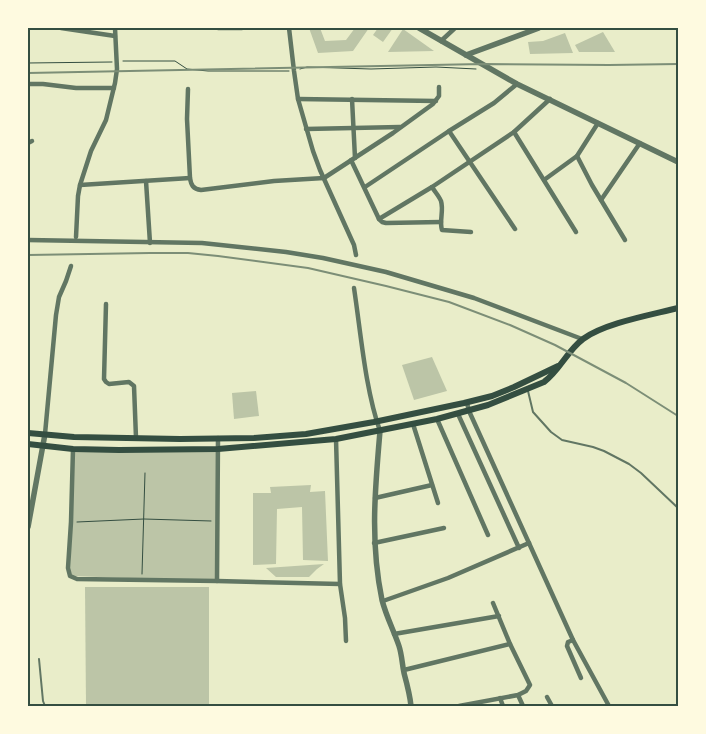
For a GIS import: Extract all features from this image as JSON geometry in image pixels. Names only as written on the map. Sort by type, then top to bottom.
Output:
[{"type":"main road","points":[[28,444],[73,449],[218,449],[336,439],[437,420],[488,405],[544,382],[582,339],[598,330],[678,308]]},
{"type":"main road","points":[[28,432],[74,437],[136,438],[254,438],[306,434],[377,422],[467,403],[492,396],[561,365]]},
{"type":"street","points":[[61,28],[115,36]]},
{"type":"street","points":[[76,237],[80,185],[91,152],[106,120],[114,88],[117,69],[115,28]]},
{"type":"street","points":[[218,28],[242,28]]},
{"type":"street","points":[[289,28],[298,99],[306,129],[324,178],[354,245],[356,255]]},
{"type":"street","points":[[419,28],[517,84],[678,162]]},
{"type":"street","points":[[441,41],[455,28]]},
{"type":"street","points":[[466,55],[539,28]]},
{"type":"street","points":[[28,84],[76,88],[114,88]]},
{"type":"street","points":[[365,187],[494,104],[517,84]]},
{"type":"street","points":[[188,89],[187,119],[190,178],[194,188],[201,190],[274,181],[324,178],[433,104],[439,96],[439,87]]},
{"type":"street","points":[[298,99],[436,100]]},
{"type":"street","points":[[352,99],[353,159],[379,219],[386,223],[441,222]]},
{"type":"street","points":[[379,219],[432,187],[514,132],[550,99]]},
{"type":"street","points":[[544,180],[577,156],[598,123]]},
{"type":"street","points":[[306,129],[400,127]]},
{"type":"street","points":[[449,132],[515,229]]},
{"type":"street","points":[[514,132],[576,232]]},
{"type":"street","points":[[602,200],[640,143]]},
{"type":"street","points":[[577,156],[625,240]]},
{"type":"street","points":[[80,185],[190,178]]},
{"type":"street","points":[[146,181],[150,243]]},
{"type":"street","points":[[432,187],[442,204],[442,230],[471,232]]},
{"type":"street","points":[[28,240],[202,243],[286,252],[386,272],[474,298],[582,339]]},
{"type":"street","points":[[28,527],[31,493],[45,434],[56,315],[59,297],[71,266]]},
{"type":"street","points":[[354,288],[368,379],[380,431],[374,543],[383,602],[403,659],[411,706]]},
{"type":"street","points":[[106,304],[104,379],[109,384],[129,382],[134,386],[136,438]]},
{"type":"street","points":[[467,403],[573,640],[610,706]]},
{"type":"street","points":[[458,414],[519,548]]},
{"type":"street","points":[[437,420],[488,535]]},
{"type":"street","points":[[413,424],[438,503]]},
{"type":"street","points":[[217,581],[218,438]]},
{"type":"street","points":[[336,439],[340,584],[346,641]]},
{"type":"street","points":[[73,449],[72,522],[68,568],[70,576],[77,579],[340,584]]},
{"type":"street","points":[[375,498],[432,485]]},
{"type":"street","points":[[374,543],[444,528]]},
{"type":"street","points":[[383,602],[448,578],[529,544]]},
{"type":"street","points":[[460,706],[518,694],[526,691],[530,685],[493,603]]},
{"type":"street","points":[[394,634],[499,616]]},
{"type":"street","points":[[573,640],[568,642],[567,646],[581,678]]},
{"type":"street","points":[[404,670],[510,644]]},
{"type":"street","points":[[518,694],[523,706]]},
{"type":"street","points":[[547,697],[552,706]]},
{"type":"street","points":[[500,698],[503,706]]},
{"type":"lane","points":[[527,389],[533,412],[551,432],[562,440],[604,450],[629,464],[678,508]]},
{"type":"lane","points":[[39,659],[45,706]]},
{"type":"path","points":[[28,63],[176,61],[187,69],[208,71],[294,71],[307,68],[436,67],[492,69]]},
{"type":"path","points":[[142,579],[145,473]]},
{"type":"path","points":[[72,522],[144,519],[217,521]]},
{"type":"building","points":[[309,28],[320,28],[325,41],[346,40],[355,28],[369,28],[353,51],[318,53]]},
{"type":"building","points":[[378,28],[393,28],[383,42],[373,35]]},
{"type":"building","points":[[403,29],[434,51],[388,52]]},
{"type":"building","points":[[603,32],[615,52],[579,52],[575,45]]},
{"type":"building","points":[[565,33],[573,53],[530,54],[528,42],[543,41]]},
{"type":"building","points":[[432,357],[447,391],[414,400],[402,365]]},
{"type":"building","points":[[256,391],[259,416],[234,419],[232,393]]},
{"type":"building","points":[[73,449],[218,449],[217,581],[70,576]]},
{"type":"building","points":[[311,485],[310,492],[325,491],[328,561],[303,560],[302,507],[277,509],[276,564],[253,565],[253,493],[271,493],[270,487]]},
{"type":"building","points":[[324,564],[309,577],[276,577],[266,568]]},
{"type":"building","points":[[85,587],[209,587],[209,706],[86,706]]},
{"type":"railway","points":[[28,73],[482,64],[678,64]]},
{"type":"railway","points":[[28,255],[188,253],[308,268],[386,286],[449,302],[510,325],[555,345],[626,383],[678,416]]}]
